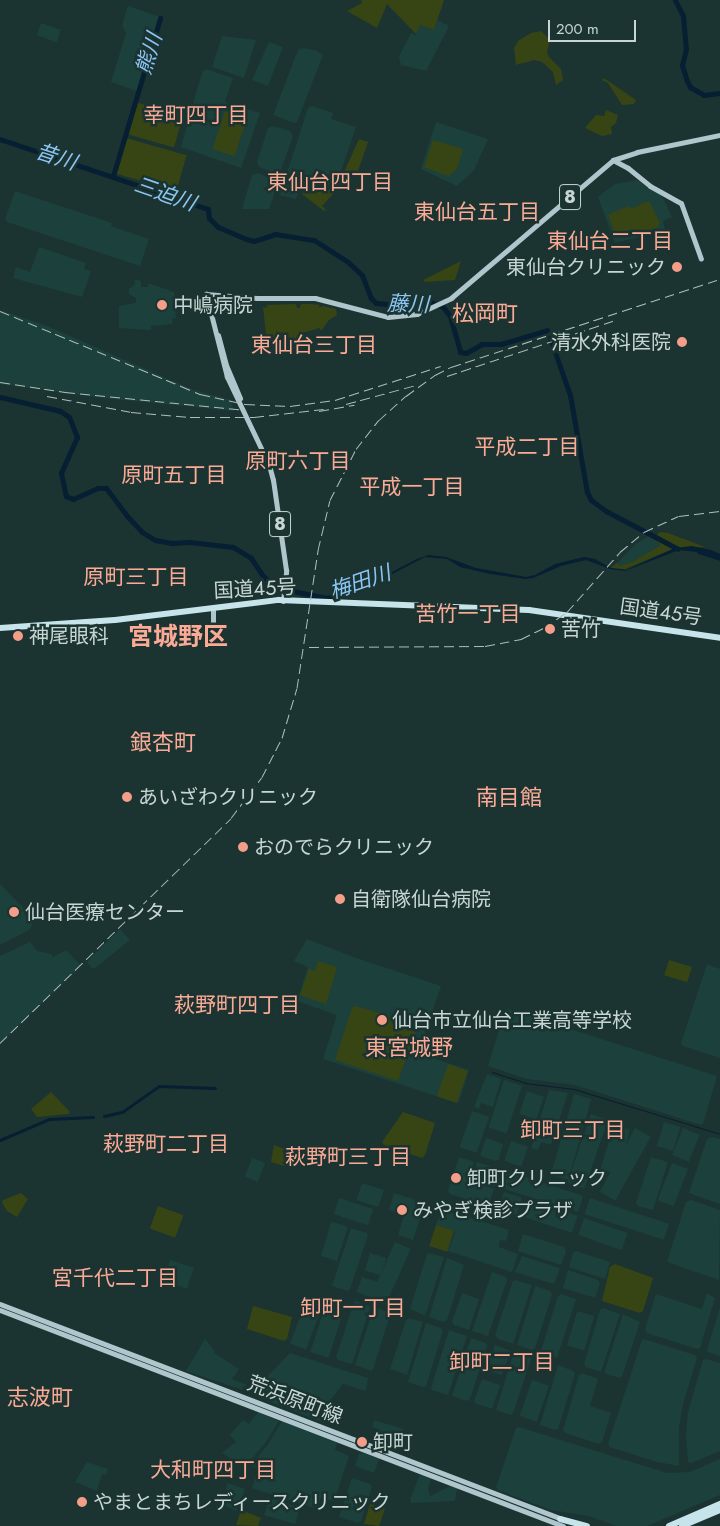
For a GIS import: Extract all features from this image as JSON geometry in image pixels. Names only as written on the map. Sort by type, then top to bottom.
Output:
[{"type":"highway","name":"国道45号","points":[[0,628],[108,620],[283,598],[529,610],[720,638]]},
{"type":"highway","points":[[669,1526],[720,1504]]},
{"type":"highway","points":[[691,1526],[720,1510]]},
{"type":"highway","points":[[682,1526],[710,1515]]},
{"type":"highway","points":[[560,1519],[587,1526]]},
{"type":"main road","name":"8","points":[[283,598],[286,570],[276,494],[269,465],[226,377],[210,318],[206,294],[260,299],[315,298],[388,317],[411,316],[443,303],[613,160],[637,152],[720,135]]},
{"type":"main road","points":[[613,160],[628,168],[650,186],[680,203],[701,259]]},
{"type":"main road","points":[[214,344],[224,378],[261,456],[269,465]]},
{"type":"main road","points":[[213,608],[213,628]]},
{"type":"main road","name":"荒浜原町線","points":[[0,1304],[579,1526]]},
{"type":"main road","name":"荒浜原町線","points":[[0,1310],[564,1526]]},
{"type":"shaded area","points":[[128,6],[160,17],[137,91],[111,82],[126,33],[122,25]]},
{"type":"shaded area","points":[[438,20],[449,26],[426,71],[401,65],[399,57],[411,33],[416,35],[420,25],[434,30]]},
{"type":"shaded area","points":[[41,23],[61,30],[57,42],[37,35]]},
{"type":"shaded area","points":[[222,36],[256,40],[244,78],[212,67]]},
{"type":"shaded area","points":[[269,42],[283,47],[268,86],[252,80]]},
{"type":"shaded area","points":[[304,48],[317,51],[323,55],[297,122],[294,123],[273,115],[298,50]]},
{"type":"shaded area","points":[[206,69],[233,78],[225,102],[260,113],[241,168],[181,147],[203,71]]},
{"type":"shaded area","points":[[312,106],[333,113],[331,119],[356,127],[341,171],[328,186],[322,188],[290,178],[287,173],[308,108]]},
{"type":"shaded area","points":[[436,122],[488,139],[474,170],[457,186],[421,169]]},
{"type":"shaded area","points":[[273,126],[290,131],[293,136],[281,170],[276,173],[259,167],[257,162],[268,128]]},
{"type":"shaded area","points":[[257,173],[279,181],[269,209],[242,209],[252,175]]},
{"type":"shaded area","points":[[637,180],[662,196],[672,217],[663,221],[665,230],[615,243],[598,197],[615,184]]},
{"type":"shaded area","points":[[281,182],[300,187],[296,199],[279,195]]},
{"type":"shaded area","points":[[15,191],[112,223],[111,226],[149,239],[140,266],[7,222],[5,219]]},
{"type":"shaded area","points":[[39,247],[86,263],[84,269],[91,271],[82,297],[13,278],[16,267],[30,272]]},
{"type":"shaded area","points":[[134,279],[141,281],[141,287],[148,287],[148,283],[174,292],[176,318],[172,319],[173,324],[151,326],[151,330],[119,328],[119,306],[136,303],[136,298],[129,294],[129,289],[135,284]]},
{"type":"shaded area","points":[[0,310],[47,326],[191,389],[231,400],[234,411],[94,397],[0,384]]},
{"type":"shaded area","points":[[650,535],[661,545],[634,561],[620,566],[617,563],[636,544]]},
{"type":"shaded area","name":"仙台医療センター","points":[[0,884],[35,920],[29,930],[0,945]]},
{"type":"shaded area","points":[[120,929],[130,940],[95,968],[92,968],[87,962]]},
{"type":"shaded area","name":"仙台市立仙台工業高等学校","points":[[307,939],[356,958],[441,986],[418,1053],[469,1070],[457,1103],[323,1059],[337,1015],[297,1001],[308,967],[294,961]]},
{"type":"shaded area","points":[[30,942],[37,951],[51,954],[53,957],[66,950],[81,966],[0,1044],[0,956]]},
{"type":"shaded area","points":[[707,964],[720,969],[720,1058],[683,1046],[681,1043]]},
{"type":"shaded area","points":[[508,1009],[717,1076],[703,1124],[701,1125],[575,1085],[527,1079],[488,1066],[505,1011]]},
{"type":"shaded area","points":[[487,1074],[501,1079],[493,1107],[481,1103],[479,1109],[474,1107]]},
{"type":"shaded area","points":[[504,1080],[522,1086],[507,1133],[489,1128]]},
{"type":"shaded area","points":[[549,1090],[568,1093],[551,1145],[541,1142],[538,1150],[531,1148]]},
{"type":"shaded area","points":[[527,1091],[544,1097],[536,1120],[519,1114]]},
{"type":"shaded area","points":[[574,1094],[591,1099],[568,1180],[551,1175]]},
{"type":"shaded area","points":[[472,1111],[489,1117],[477,1153],[460,1147]]},
{"type":"shaded area","points":[[591,1114],[608,1120],[584,1189],[567,1183]]},
{"type":"shaded area","points":[[664,1122],[680,1127],[673,1151],[657,1146]]},
{"type":"shaded area","points":[[614,1125],[630,1130],[617,1174],[601,1169]]},
{"type":"shaded area","points":[[635,1128],[651,1137],[615,1201],[600,1192]]},
{"type":"shaded area","points":[[683,1128],[700,1135],[689,1162],[672,1155]]},
{"type":"shaded area","points":[[711,1137],[720,1139],[720,1204],[689,1193],[707,1139]]},
{"type":"shaded area","points":[[486,1138],[503,1144],[499,1159],[496,1161],[480,1156]]},
{"type":"shaded area","points":[[511,1141],[528,1147],[521,1167],[504,1161]]},
{"type":"shaded area","points":[[459,1157],[474,1162],[468,1181],[494,1189],[488,1206],[450,1194],[448,1191]]},
{"type":"shaded area","points":[[651,1157],[668,1162],[653,1210],[638,1206],[636,1203]]},
{"type":"shaded area","points":[[252,1158],[265,1163],[258,1182],[245,1177]]},
{"type":"shaded area","points":[[477,1162],[581,1195],[583,1197],[578,1212],[475,1180],[473,1176]]},
{"type":"shaded area","points":[[672,1163],[688,1169],[674,1206],[658,1200]]},
{"type":"shaded area","points":[[362,1183],[384,1190],[378,1207],[356,1200]]},
{"type":"shaded area","points":[[504,1192],[522,1198],[517,1215],[498,1209]]},
{"type":"shaded area","points":[[394,1193],[422,1202],[424,1206],[413,1240],[398,1235],[404,1215],[389,1210]]},
{"type":"shaded area","points":[[339,1198],[373,1209],[368,1225],[334,1214]]},
{"type":"shaded area","points":[[590,1198],[669,1224],[664,1240],[585,1214]]},
{"type":"shaded area","points":[[529,1200],[578,1216],[572,1233],[523,1217]]},
{"type":"shaded area","points":[[691,1200],[720,1210],[719,1280],[667,1262],[686,1202]]},
{"type":"shaded area","points":[[445,1210],[509,1230],[506,1241],[500,1240],[499,1247],[518,1254],[512,1272],[448,1251],[455,1232],[436,1225],[441,1211]]},
{"type":"shaded area","points":[[584,1218],[627,1233],[622,1250],[578,1235]]},
{"type":"shaded area","points":[[331,1223],[348,1227],[337,1261],[321,1256]]},
{"type":"shaded area","points":[[351,1228],[368,1235],[348,1291],[332,1286]]},
{"type":"shaded area","points":[[523,1234],[564,1247],[566,1251],[561,1265],[518,1251]]},
{"type":"shaded area","points":[[395,1242],[411,1249],[386,1305],[370,1298]]},
{"type":"shaded area","points":[[576,1251],[610,1262],[605,1279],[569,1267],[573,1253]]},
{"type":"shaded area","points":[[370,1253],[386,1258],[381,1275],[365,1270]]},
{"type":"shaded area","points":[[427,1254],[444,1257],[425,1316],[410,1309]]},
{"type":"shaded area","points":[[522,1256],[560,1268],[555,1282],[553,1284],[515,1272]]},
{"type":"shaded area","points":[[447,1258],[464,1265],[447,1320],[443,1322],[429,1317]]},
{"type":"shaded area","points":[[170,1260],[194,1268],[187,1289],[163,1281]]},
{"type":"shaded area","points":[[568,1270],[598,1280],[600,1283],[595,1298],[563,1288]]},
{"type":"shaded area","points":[[492,1272],[506,1277],[507,1280],[488,1336],[472,1331]]},
{"type":"shaded area","points":[[362,1277],[378,1282],[373,1299],[357,1292]]},
{"type":"shaded area","points":[[513,1281],[532,1285],[513,1344],[498,1339],[495,1335]]},
{"type":"shaded area","points":[[535,1286],[550,1291],[552,1295],[535,1348],[532,1350],[517,1345]]},
{"type":"shaded area","points":[[462,1293],[479,1299],[469,1330],[454,1325],[452,1322]]},
{"type":"shaded area","points":[[707,1293],[715,1298],[700,1348],[697,1349],[647,1333],[645,1329],[656,1294],[702,1309]]},
{"type":"shaded area","points":[[561,1294],[576,1299],[557,1358],[541,1351],[558,1296]]},
{"type":"shaded area","points":[[356,1301],[370,1307],[352,1364],[338,1360],[336,1357],[354,1302]]},
{"type":"shaded area","points":[[304,1307],[320,1313],[306,1350],[290,1343]]},
{"type":"shaded area","points":[[374,1307],[388,1312],[390,1315],[371,1371],[355,1365]]},
{"type":"shaded area","points":[[603,1308],[620,1314],[601,1372],[586,1367],[584,1364],[600,1310]]},
{"type":"shaded area","points":[[720,1308],[720,1356],[707,1350]]},
{"type":"shaded area","points":[[577,1311],[594,1316],[584,1351],[567,1346]]},
{"type":"shaded area","points":[[323,1313],[341,1319],[328,1358],[310,1352]]},
{"type":"shaded area","points":[[623,1314],[640,1322],[622,1376],[619,1378],[604,1373]]},
{"type":"shaded area","points":[[409,1318],[423,1322],[407,1375],[390,1369],[406,1320]]},
{"type":"shaded area","points":[[426,1323],[441,1328],[443,1331],[426,1386],[423,1387],[408,1382]]},
{"type":"shaded area","points":[[449,1330],[467,1336],[448,1395],[431,1388]]},
{"type":"shaded area","points":[[471,1338],[486,1343],[487,1346],[470,1399],[467,1401],[452,1396]]},
{"type":"shaded area","points":[[205,1339],[215,1351],[214,1353],[239,1369],[232,1379],[247,1385],[243,1390],[186,1371]]},
{"type":"shaded area","points":[[644,1339],[695,1355],[697,1358],[683,1404],[679,1427],[679,1466],[657,1462],[610,1447],[608,1444],[642,1340]]},
{"type":"shaded area","points":[[495,1345],[511,1351],[502,1375],[486,1369]]},
{"type":"shaded area","points":[[514,1352],[531,1359],[511,1415],[496,1410]]},
{"type":"shaded area","points":[[290,1353],[368,1378],[366,1391],[343,1384],[320,1413],[327,1416],[325,1423],[252,1395],[251,1393]]},
{"type":"shaded area","points":[[706,1359],[720,1363],[720,1451],[691,1463],[688,1462],[686,1434],[688,1412],[703,1360]]},
{"type":"shaded area","points":[[558,1365],[573,1371],[575,1374],[558,1429],[555,1430],[540,1425]]},
{"type":"shaded area","points":[[582,1373],[598,1379],[590,1406],[611,1413],[602,1442],[599,1444],[565,1433],[563,1430],[579,1375]]},
{"type":"shaded area","points":[[482,1379],[500,1385],[492,1409],[477,1404],[474,1401]]},
{"type":"shaded area","points":[[532,1380],[549,1386],[537,1422],[520,1416]]},
{"type":"shaded area","points":[[258,1412],[279,1421],[266,1442],[245,1467],[222,1453],[236,1442],[230,1435],[234,1430],[243,1420],[249,1424]]},
{"type":"shaded area","points":[[374,1420],[403,1429],[396,1450],[375,1442],[379,1429],[372,1427]]},
{"type":"shaded area","points":[[282,1421],[337,1443],[335,1450],[349,1456],[334,1501],[321,1497],[317,1509],[252,1488],[258,1469],[251,1465],[266,1447]]},
{"type":"shaded area","points":[[519,1427],[667,1473],[690,1472],[720,1459],[720,1495],[647,1526],[616,1526],[589,1516],[551,1510],[498,1490],[496,1487],[516,1428]]},
{"type":"shaded area","points":[[363,1453],[379,1459],[374,1473],[355,1466],[359,1454]]},
{"type":"shaded area","points":[[87,1462],[108,1469],[106,1475],[102,1474],[97,1491],[75,1482]]},
{"type":"shaded area","points":[[420,1474],[431,1478],[428,1488],[430,1496],[450,1486],[457,1488],[455,1501],[411,1503],[410,1500]]},
{"type":"shaded area","points":[[352,1478],[370,1484],[372,1487],[361,1521],[358,1523],[339,1517]]},
{"type":"shaded area","points":[[227,1483],[245,1489],[236,1511],[224,1505]]},
{"type":"shaded area","points":[[270,1498],[298,1507],[299,1511],[295,1524],[264,1515]]},
{"type":"green space","points":[[361,0],[444,0],[434,30],[420,25],[416,34],[387,4],[377,28],[347,11],[362,3]]},
{"type":"green space","points":[[541,31],[550,40],[547,52],[549,57],[561,69],[563,80],[556,85],[553,72],[542,62],[534,60],[516,65],[514,48],[518,41],[531,33]]},
{"type":"green space","points":[[604,78],[636,100],[634,104],[622,105],[608,83],[602,80]]},
{"type":"green space","points":[[135,102],[183,116],[174,148],[126,134]]},
{"type":"green space","points":[[606,110],[618,115],[616,123],[611,127],[612,134],[602,136],[585,128],[596,115],[604,116]]},
{"type":"green space","points":[[225,111],[247,118],[235,156],[213,149]]},
{"type":"green space","points":[[126,138],[187,155],[176,191],[116,174]]},
{"type":"green space","points":[[359,139],[368,142],[358,171],[356,173],[353,170],[347,177],[343,174]]},
{"type":"green space","points":[[433,140],[463,149],[457,169],[448,176],[424,167]]},
{"type":"green space","points":[[340,179],[345,181],[322,206],[326,210],[324,211],[302,194],[305,189],[326,192]]},
{"type":"green space","points":[[649,201],[660,223],[658,227],[637,236],[634,229],[615,234],[608,215],[628,206],[630,209]]},
{"type":"green space","points":[[461,261],[455,280],[425,282],[423,280]]},
{"type":"green space","points":[[296,304],[297,308],[300,308],[301,304],[311,304],[320,305],[318,308],[323,306],[336,309],[337,315],[329,320],[321,331],[320,328],[302,333],[291,350],[287,336],[267,338],[263,307],[268,308],[266,305]]},
{"type":"green space","points":[[660,532],[668,533],[705,547],[679,548],[657,535]]},
{"type":"green space","points":[[656,537],[675,548],[625,569],[611,568],[617,563],[620,566],[634,561],[661,545],[654,539]]},
{"type":"green space","points":[[669,960],[692,967],[687,982],[664,975]]},
{"type":"green space","points":[[318,961],[337,967],[326,1004],[300,995],[309,969],[315,971]]},
{"type":"green space","points":[[356,1006],[418,1025],[398,1081],[335,1060],[352,1008]]},
{"type":"green space","points":[[448,1064],[468,1071],[457,1103],[437,1096]]},
{"type":"green space","points":[[51,1092],[70,1112],[69,1114],[37,1117],[31,1109]]},
{"type":"green space","points":[[403,1112],[435,1123],[425,1155],[422,1158],[384,1145],[382,1142]]},
{"type":"green space","points":[[274,1145],[296,1153],[291,1168],[271,1162]]},
{"type":"green space","points":[[21,1193],[28,1199],[17,1217],[7,1211],[2,1203],[3,1200]]},
{"type":"green space","points":[[158,1206],[183,1215],[175,1238],[150,1229]]},
{"type":"green space","points":[[436,1225],[454,1231],[447,1252],[429,1246]]},
{"type":"green space","points":[[615,1264],[653,1278],[643,1311],[640,1313],[602,1301],[610,1267]]},
{"type":"green space","points":[[253,1306],[292,1317],[287,1339],[284,1341],[247,1329]]},
{"type":"green space","points":[[370,1504],[385,1509],[379,1526],[364,1524]]},
{"type":"green space","points":[[241,1510],[261,1518],[258,1526],[236,1525]]},
{"type":"water","points":[[692,546],[711,550],[720,554],[720,558],[713,554],[679,550],[625,571],[610,569],[586,560],[561,566],[533,578],[525,579],[460,567],[447,559],[425,557],[375,583],[335,595],[344,590],[365,584],[429,555],[446,557],[476,568],[526,577],[535,575],[555,564],[584,557],[595,559],[611,568],[626,570],[675,548]]},
{"type":"waterway","points":[[675,0],[683,16],[686,49],[682,65],[687,81],[690,87],[704,95],[720,93]]},
{"type":"waterway","name":"熊川","points":[[113,176],[160,18]]},
{"type":"waterway","name":"藤川","points":[[0,139],[208,209],[209,218],[218,227],[246,239],[254,241],[275,234],[314,240],[348,262],[362,275],[371,298],[376,303],[410,306],[430,302],[443,307],[450,316],[460,352],[466,353],[482,344],[501,344],[547,330]]},
{"type":"waterway","name":"藤川","points":[[550,338],[570,395],[587,492],[591,500],[606,511],[678,549]]},
{"type":"waterway","name":"梅田川","points":[[0,397],[60,411],[69,417],[77,437],[61,473],[66,496],[73,499],[98,488],[106,488],[142,532],[155,540],[233,547],[251,558],[264,577],[278,588],[327,598],[341,592]]},
{"type":"waterway","name":"梅田川","points":[[699,551],[720,558]]},
{"type":"waterway","points":[[492,1072],[525,1083],[574,1089],[720,1134]]},
{"type":"waterway","points":[[104,1116],[122,1112],[159,1086],[215,1088]]},
{"type":"waterway","points":[[0,1140],[49,1119],[93,1117]]},
{"type":"railway","points":[[0,1043],[231,818],[262,777],[282,738],[297,688],[318,550],[330,500],[356,449],[379,420],[406,396],[435,375],[451,367],[720,279]]},
{"type":"railway","points":[[0,311],[200,394],[245,404],[290,406],[335,400],[441,366]]},
{"type":"railway","points":[[447,376],[618,319]]},
{"type":"railway","points":[[0,382],[65,392],[246,410]]},
{"type":"railway","points":[[346,404],[416,385]]},
{"type":"railway","points":[[47,396],[131,412],[190,417],[254,417],[324,409]]},
{"type":"railway","points":[[319,411],[354,405]]},
{"type":"railway","points":[[309,647],[485,646],[521,639],[544,628],[567,612],[620,552],[644,532],[679,516],[720,511]]},
{"type":"place","name":"東仙台クリニック","points":[[677,267]]},
{"type":"place","name":"中嶋病院","points":[[162,305]]},
{"type":"place","name":"清水外科医院","points":[[682,342]]},
{"type":"place","name":"苦竹","points":[[550,629]]},
{"type":"place","name":"神尾眼科","points":[[18,636]]},
{"type":"place","name":"あいざわクリニック","points":[[127,797]]},
{"type":"place","name":"おのでらクリニック","points":[[243,847]]},
{"type":"place","name":"自衛隊仙台病院","points":[[340,899]]},
{"type":"place","name":"仙台医療センター","points":[[14,912]]},
{"type":"place","name":"仙台市立仙台工業高等学校","points":[[382,1020]]},
{"type":"place","name":"卸町クリニック","points":[[456,1178]]},
{"type":"place","name":"みやぎ検診プラザ","points":[[402,1210]]},
{"type":"place","name":"卸町","points":[[362,1442]]},
{"type":"place","name":"やまとまちレディースクリニック","points":[[82,1502]]},
{"type":"district","name":"幸町四丁目","points":[[196,115]]},
{"type":"district","name":"東仙台四丁目","points":[[330,182]]},
{"type":"district","name":"東仙台五丁目","points":[[477,212]]},
{"type":"district","name":"東仙台二丁目","points":[[610,241]]},
{"type":"district","name":"松岡町","points":[[485,314]]},
{"type":"district","name":"東仙台三丁目","points":[[314,345]]},
{"type":"district","name":"平成二丁目","points":[[527,447]]},
{"type":"district","name":"原町六丁目","points":[[298,461]]},
{"type":"district","name":"原町五丁目","points":[[174,475]]},
{"type":"district","name":"平成一丁目","points":[[412,487]]},
{"type":"district","name":"原町三丁目","points":[[136,577]]},
{"type":"district","name":"苦竹一丁目","points":[[468,614]]},
{"type":"district","name":"宮城野区","points":[[178,636]]},
{"type":"district","name":"銀杏町","points":[[163,743]]},
{"type":"district","name":"南目館","points":[[509,798]]},
{"type":"district","name":"萩野町四丁目","points":[[237,1005]]},
{"type":"district","name":"東宮城野","points":[[409,1048]]},
{"type":"district","name":"卸町三丁目","points":[[573,1130]]},
{"type":"district","name":"萩野町二丁目","points":[[166,1144]]},
{"type":"district","name":"萩野町三丁目","points":[[348,1157]]},
{"type":"district","name":"宮千代二丁目","points":[[115,1278]]},
{"type":"district","name":"卸町一丁目","points":[[353,1308]]},
{"type":"district","name":"卸町二丁目","points":[[502,1362]]},
{"type":"district","name":"志波町","points":[[40,1398]]},
{"type":"district","name":"大和町四丁目","points":[[213,1470]]},
{"type":"water label","name":"昔川","points":[[56,157]]},
{"type":"water label","name":"三迫川","points":[[165,194]]}]
